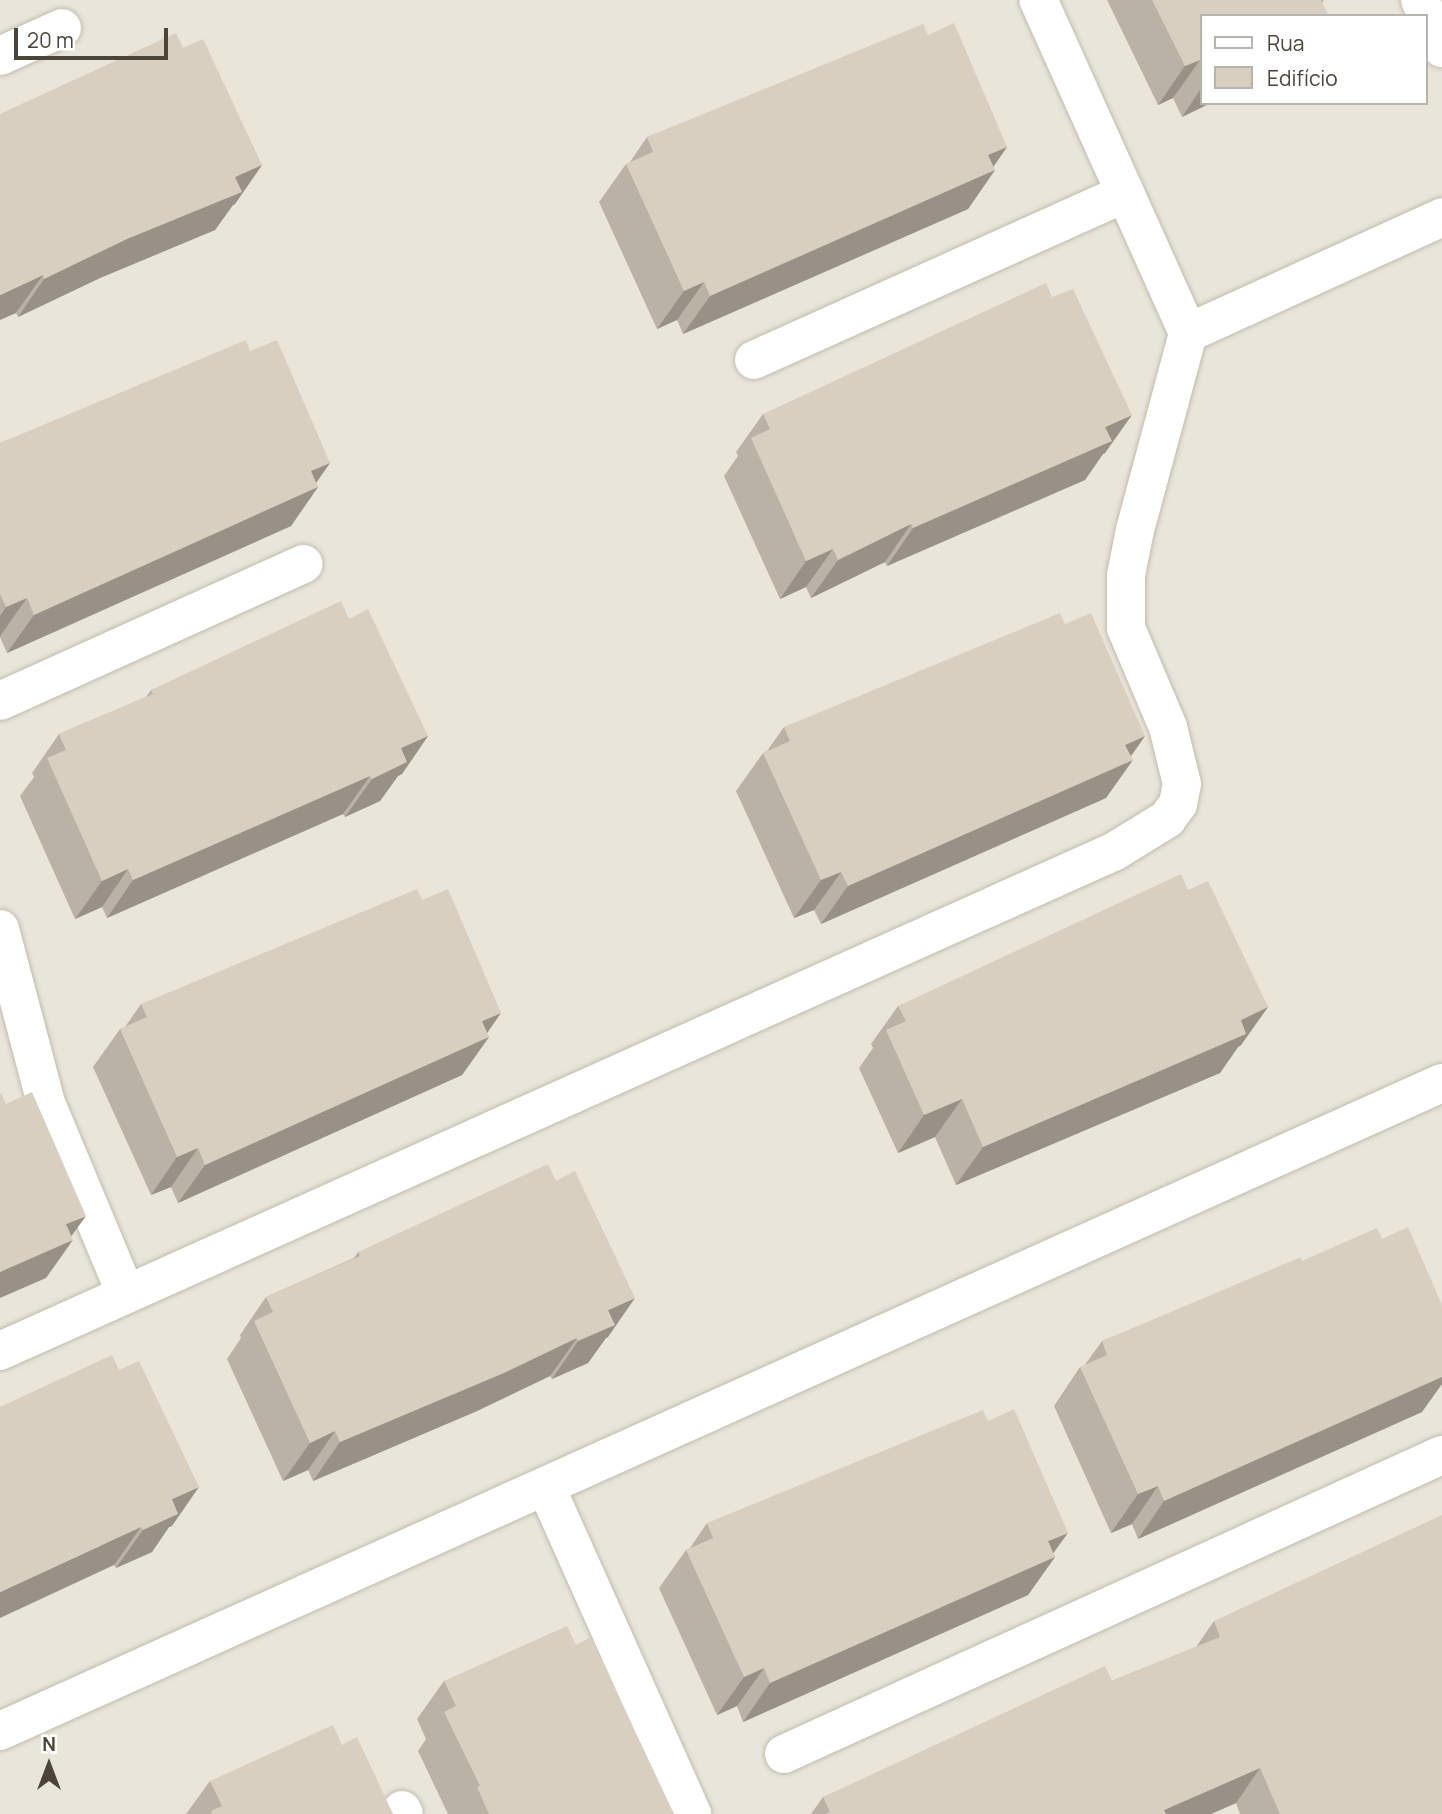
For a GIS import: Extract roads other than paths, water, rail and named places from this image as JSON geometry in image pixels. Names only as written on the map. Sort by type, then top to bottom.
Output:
[{"type":"street","points":[[0,1351],[1115,851],[1167,819],[1178,804],[1182,784],[1168,727],[1126,628],[1126,575],[1135,530],[1188,333],[1038,0]]},
{"type":"street","points":[[1428,17],[1442,48]]},
{"type":"street","points":[[0,56],[62,28]]},
{"type":"street","points":[[754,360],[1125,193]]},
{"type":"street","points":[[1188,333],[1442,217]]},
{"type":"street","points":[[0,701],[304,564]]},
{"type":"street","points":[[0,929],[46,1103],[126,1294]]},
{"type":"street","points":[[0,1731],[1442,1083]]},
{"type":"street","points":[[784,1754],[1442,1455]]},
{"type":"street","points":[[546,1487],[692,1814]]}]
